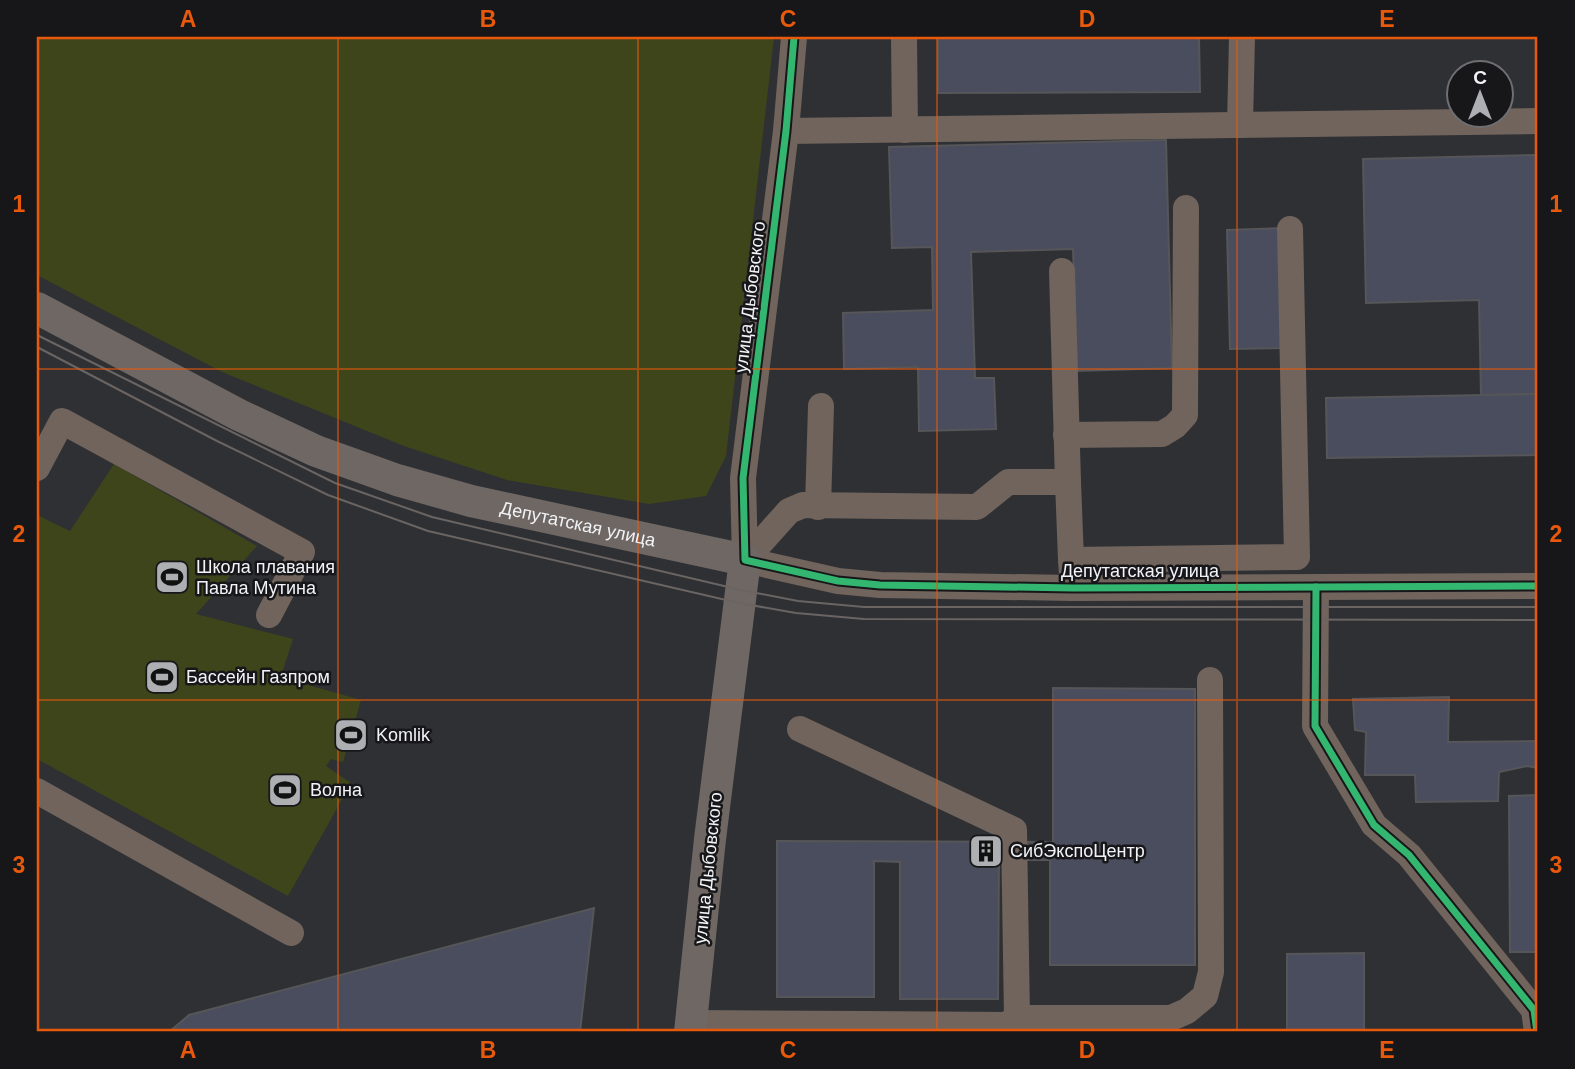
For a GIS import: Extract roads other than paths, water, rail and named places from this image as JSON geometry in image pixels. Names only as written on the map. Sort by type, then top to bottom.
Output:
[{"type":"main road","name":"Депутатская улица","points":[[37,308],[239,415],[316,452],[397,480],[471,501],[745,560]]},
{"type":"main road","name":"улица Дыбовского","points":[[691,1028],[710,839],[745,560]]},
{"type":"street","name":"улица Дыбовского","points":[[745,560],[743,478],[786,131],[794,37]]},
{"type":"street","points":[[904,37],[905,130]]},
{"type":"street","points":[[1240,125],[1242,37]]},
{"type":"street","points":[[786,131],[1538,121]]},
{"type":"street","points":[[1066,435],[1162,434],[1175,426],[1185,415],[1186,208]]},
{"type":"street","points":[[1072,559],[1297,557],[1290,229]]},
{"type":"street","points":[[1062,271],[1073,588]]},
{"type":"street","points":[[818,507],[821,407]]},
{"type":"street","points":[[37,468],[62,421],[302,552],[269,615]]},
{"type":"street","points":[[745,560],[789,511],[803,505],[977,507],[1008,482],[1068,482]]},
{"type":"street","name":"Депутатская улица","points":[[745,560],[838,581],[880,585],[1073,588],[1538,586]]},
{"type":"street","points":[[1316,587],[1315,726],[1374,825],[1409,855],[1534,1010],[1537,1032]]},
{"type":"street","points":[[691,1028],[1006,1025],[1017,1018],[1171,1018],[1187,1011],[1205,996],[1211,972],[1210,680]]},
{"type":"street","points":[[800,729],[1014,830],[1017,1018]]},
{"type":"street","points":[[37,791],[291,933]]},
{"type":"tram line","points":[[37,335],[335,483],[432,517],[798,601],[864,607],[1538,607]]},
{"type":"tram line","points":[[37,347],[217,441],[328,495],[428,531],[739,603],[796,613],[864,619],[1538,620]]},
{"type":"place","name":"Школа плавания Павла Мутина","points":[[172,577]]},
{"type":"place","name":"Бассейн Газпром","points":[[162,677]]},
{"type":"place","name":"Komlik","points":[[351,735]]},
{"type":"place","name":"Волна","points":[[285,790]]},
{"type":"place","name":"СибЭкспоЦентр","points":[[986,851]]}]
